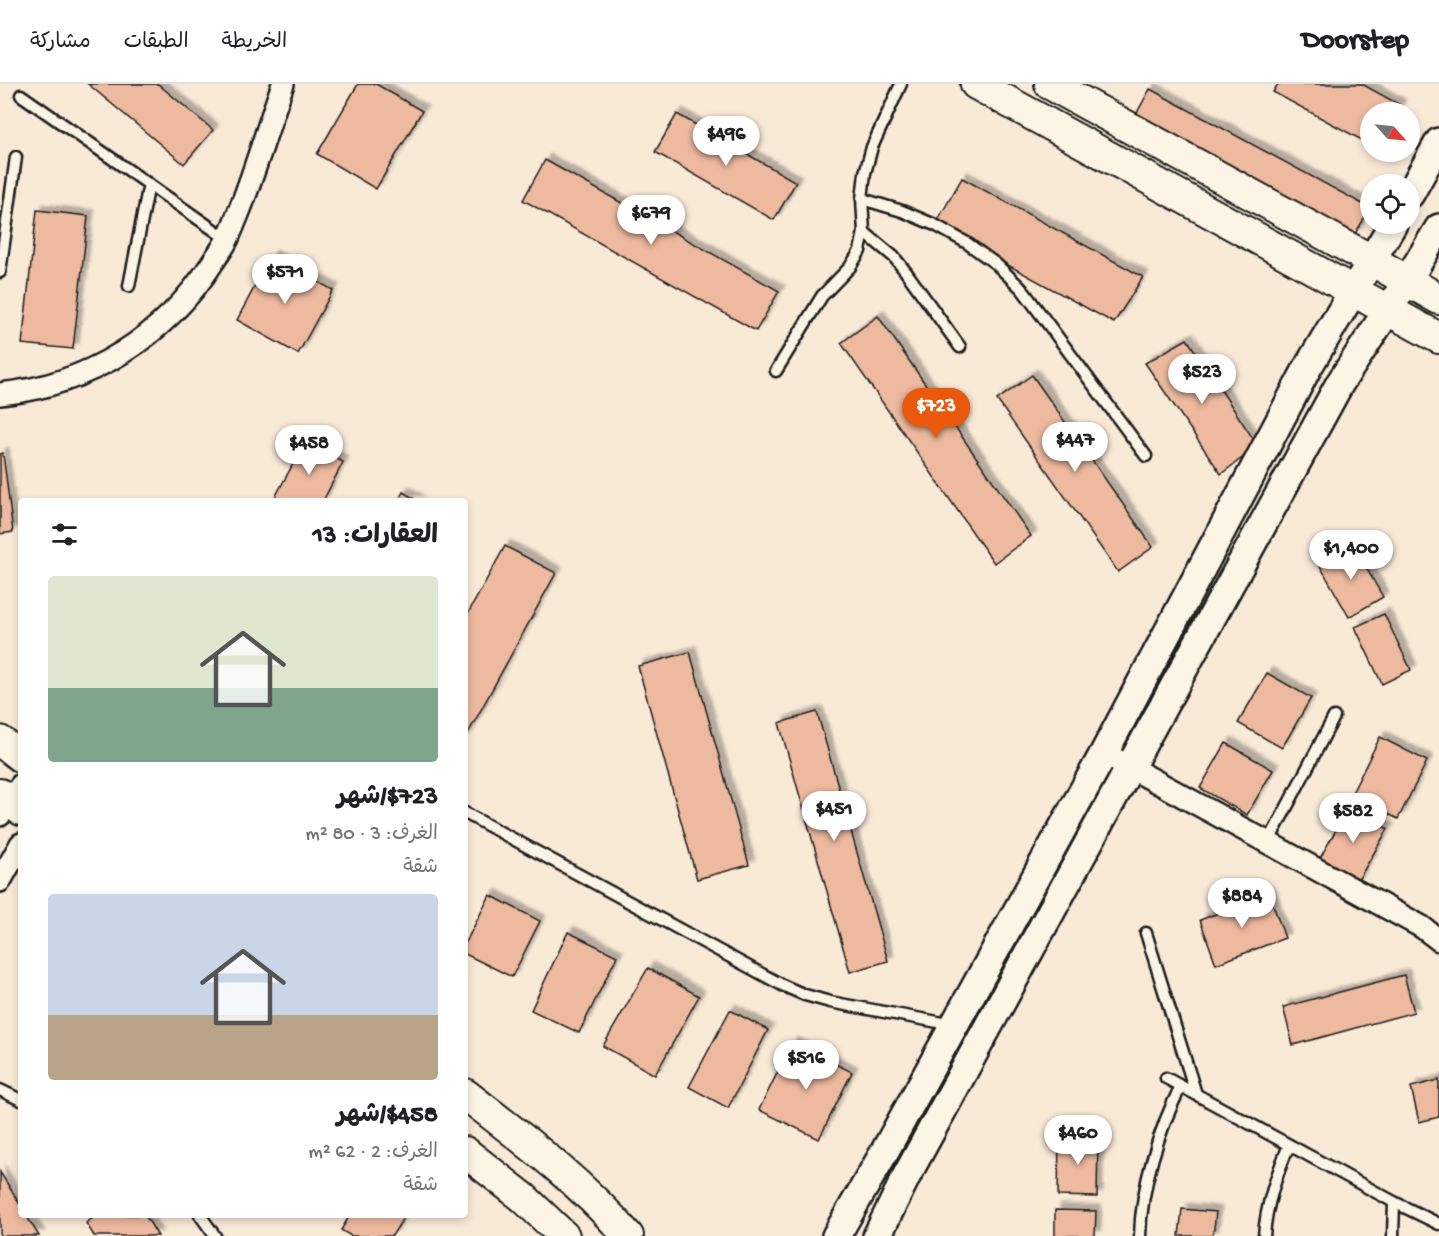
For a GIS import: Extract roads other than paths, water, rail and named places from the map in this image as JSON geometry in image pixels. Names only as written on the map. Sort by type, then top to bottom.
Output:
[{"type":"main road","points":[[976,84],[1439,338]]},
{"type":"main road","points":[[1050,84],[1439,299]]},
{"type":"main road","points":[[0,741],[18,755]]},
{"type":"main road","points":[[468,1096],[560,1169],[622,1228],[641,1236]]},
{"type":"main road","points":[[468,1154],[524,1198],[564,1236]]},
{"type":"street","points":[[0,394],[24,391],[75,377],[122,353],[164,322],[199,283],[227,239],[247,190],[283,84]]},
{"type":"street","points":[[1420,176],[1439,142]]},
{"type":"street","points":[[877,1236],[908,1175],[1340,383],[1439,228]]},
{"type":"street","points":[[836,1236],[860,1197],[1104,753],[1308,367],[1387,234]]},
{"type":"street","points":[[1104,753],[1422,927],[1439,940]]},
{"type":"street","points":[[0,881],[18,849]]},
{"type":"lane","points":[[776,371],[822,296],[850,267],[860,251],[864,232],[862,199],[865,172],[872,147],[901,84]]},
{"type":"lane","points":[[21,95],[227,239]]},
{"type":"lane","points":[[0,272],[16,158]]},
{"type":"lane","points":[[129,286],[148,184]]},
{"type":"lane","points":[[862,199],[902,211],[935,225],[967,243],[996,264],[1022,290],[1146,456]]},
{"type":"lane","points":[[864,232],[894,257],[960,347]]},
{"type":"lane","points":[[1268,843],[1334,717]]},
{"type":"lane","points":[[468,815],[782,985],[805,995],[830,1002],[954,1025]]},
{"type":"lane","points":[[1146,933],[1196,1094]]},
{"type":"lane","points":[[1166,1078],[1394,1202],[1439,1224]]},
{"type":"lane","points":[[1140,1236],[1144,1194],[1161,1131],[1181,1086]]},
{"type":"lane","points":[[0,1090],[18,1099]]},
{"type":"lane","points":[[1264,1236],[1271,1195],[1288,1145]]},
{"type":"lane","points":[[1393,1236],[1394,1202]]},
{"type":"lane","points":[[202,1218],[215,1236]]}]
